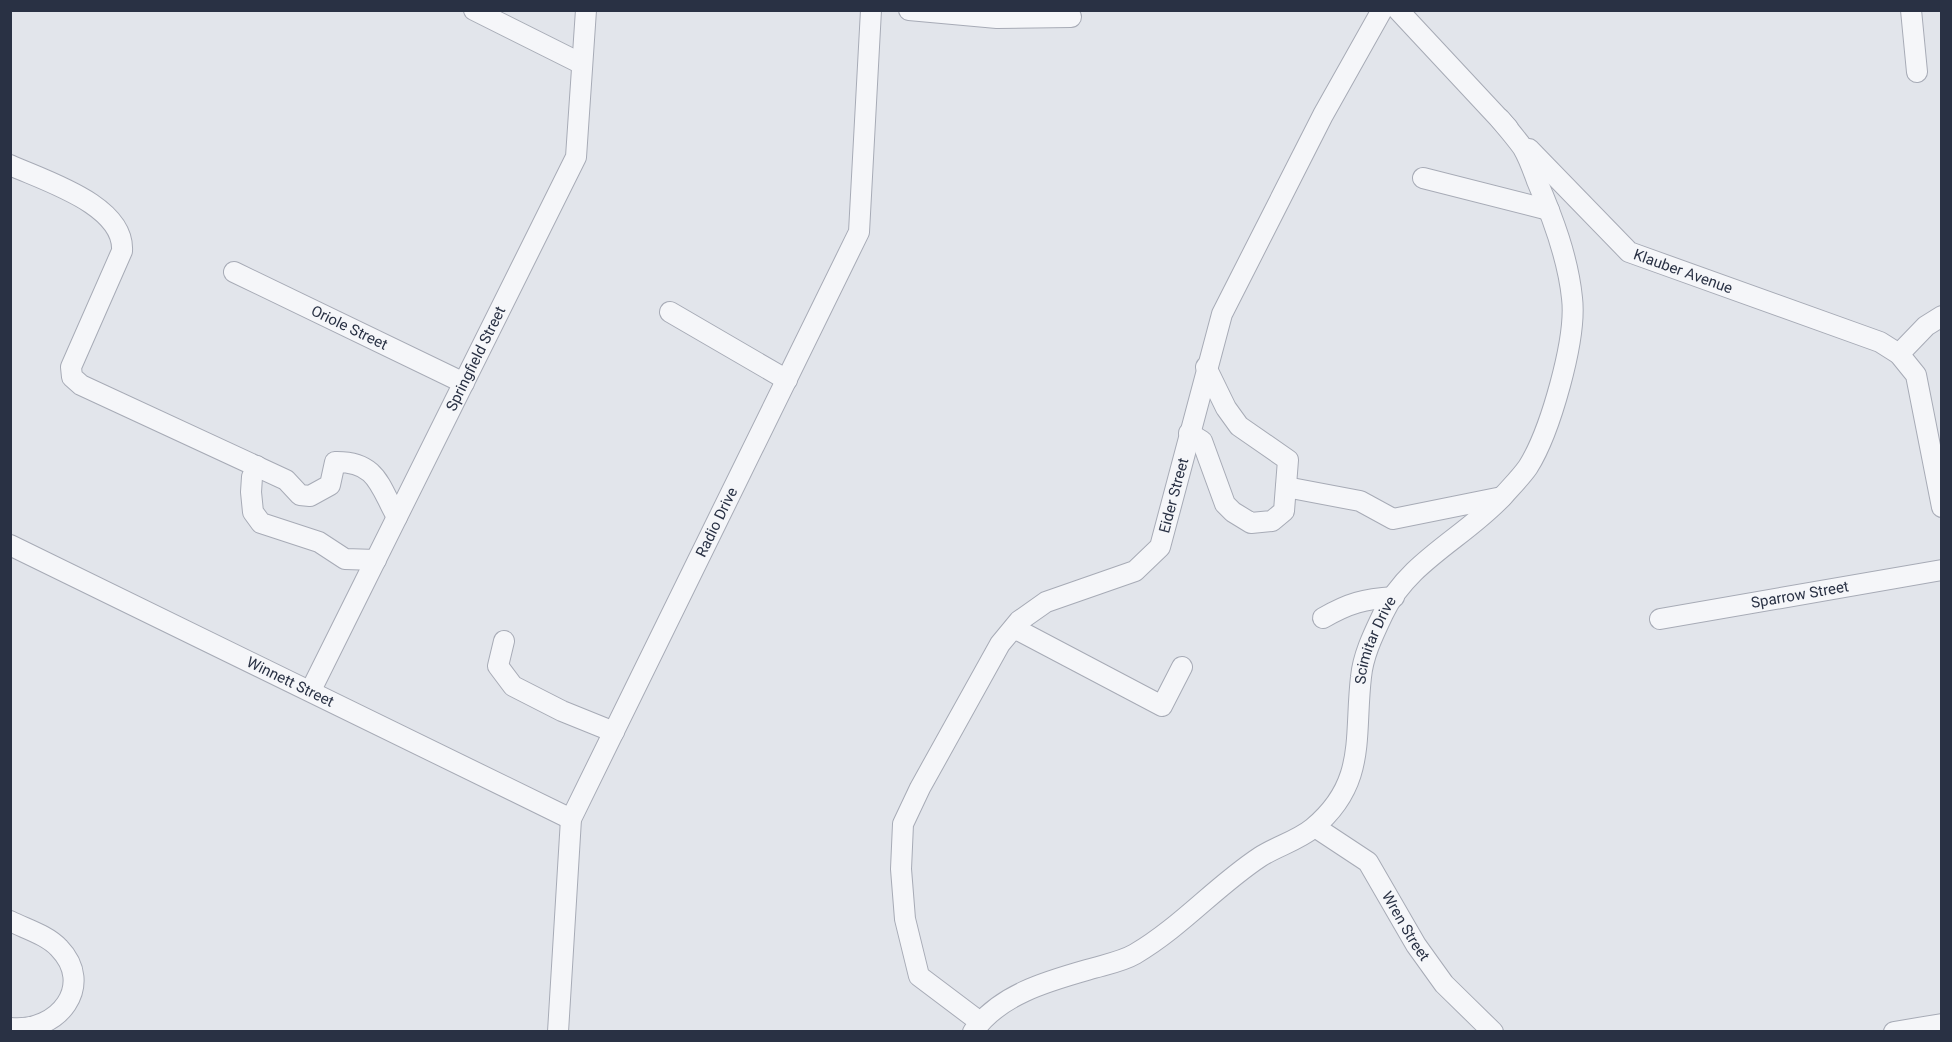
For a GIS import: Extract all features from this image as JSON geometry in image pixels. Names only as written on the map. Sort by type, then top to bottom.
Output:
[{"type":"street","points":[[474,10],[582,64]]},
{"type":"street","name":"Springfield Street","points":[[311,690],[576,157],[586,10]]},
{"type":"street","name":"Radio Drive","points":[[558,1032],[571,819],[860,232],[871,10]]},
{"type":"street","points":[[909,10],[997,18],[1071,17]]},
{"type":"street","name":"Eider Street","points":[[976,1027],[919,976],[904,919],[901,869],[903,824],[920,788],[995,654],[1014,628],[1046,602],[1135,571],[1160,548],[1222,314],[1323,116],[1382,10]]},
{"type":"street","name":"Klauber Avenue","points":[[1398,10],[1629,252],[1880,342],[1899,354],[1916,375],[1940,486],[1941,507]]},
{"type":"street","points":[[1911,10],[1917,72]]},
{"type":"street","name":"Scimitar Drive","points":[[976,1027],[1007,1000],[1054,980],[1132,955],[1177,926],[1262,856],[1295,840],[1315,827],[1340,798],[1354,767],[1359,740],[1361,675],[1371,640],[1386,608],[1416,569],[1437,551],[1463,534],[1502,497],[1528,467],[1567,364],[1573,300],[1561,246],[1550,210],[1524,149],[1500,119]]},
{"type":"street","points":[[10,165],[101,208],[120,232],[122,251],[71,366],[72,377],[81,385],[286,480],[300,495],[310,496],[330,485],[335,462],[357,466],[376,476],[397,517]]},
{"type":"street","points":[[1423,178],[1550,210]]},
{"type":"street","name":"Oriole Street","points":[[234,272],[464,383]]},
{"type":"street","points":[[670,312],[787,380]]},
{"type":"street","points":[[1899,354],[1926,326],[1941,316]]},
{"type":"street","points":[[1189,433],[1202,441],[1225,504],[1233,512],[1251,523],[1272,521],[1284,511],[1288,460],[1239,426],[1226,408],[1206,368]]},
{"type":"street","points":[[257,466],[252,477],[251,492],[253,512],[261,523],[319,542],[345,560],[376,560]]},
{"type":"street","points":[[1286,487],[1360,501],[1393,519],[1502,497]]},
{"type":"street","name":"Winnett Street","points":[[10,545],[311,690],[571,819]]},
{"type":"street","name":"Sparrow Street","points":[[1660,618],[1941,570]]},
{"type":"street","points":[[1323,618],[1346,605],[1365,599],[1394,597]]},
{"type":"street","points":[[1014,628],[1162,706],[1182,667]]},
{"type":"street","points":[[504,641],[498,666],[513,686],[562,711],[614,732]]},
{"type":"street","name":"Wren Street","points":[[1315,827],[1368,862],[1416,945],[1444,984],[1493,1032]]},
{"type":"street","points":[[10,921],[60,948],[70,965],[72,984],[67,1003],[55,1018],[38,1027],[10,1028]]},
{"type":"street","points":[[1894,1032],[1941,1024]]}]
